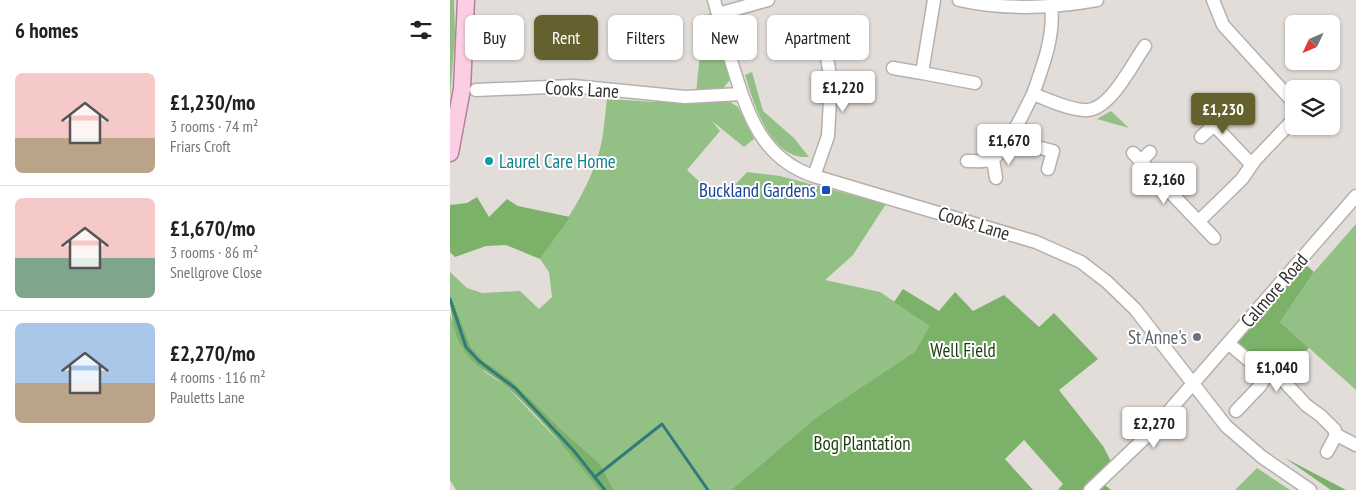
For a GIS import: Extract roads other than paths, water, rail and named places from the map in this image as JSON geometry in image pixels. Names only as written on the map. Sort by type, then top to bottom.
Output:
[{"type":"main road","points":[[450,152],[462,80],[466,0]]},
{"type":"street","name":"Cooks Lane","points":[[714,0],[741,94],[757,130],[770,148],[788,166],[814,176],[1036,242],[1081,262],[1126,298],[1218,417],[1237,436],[1310,490]]},
{"type":"street","points":[[718,14],[768,0]]},
{"type":"street","points":[[922,73],[934,0]]},
{"type":"street","points":[[959,0],[990,5],[1051,5],[1097,0]]},
{"type":"street","points":[[1213,0],[1223,25],[1285,93]]},
{"type":"street","points":[[967,161],[992,159],[1008,140],[1032,94],[1048,48],[1052,24],[1051,5]]},
{"type":"street","points":[[1032,94],[1086,111],[1100,107],[1110,97],[1145,46]]},
{"type":"street","points":[[814,176],[828,136],[831,82],[827,60]]},
{"type":"street","points":[[893,68],[975,83]]},
{"type":"street","name":"Cooks Lane","points":[[481,93],[573,86],[685,97],[741,94]]},
{"type":"street","points":[[1201,137],[1227,113]]},
{"type":"street","points":[[1214,125],[1251,164]]},
{"type":"street","points":[[1199,221],[1242,179],[1251,164],[1285,128]]},
{"type":"street","points":[[1008,140],[1053,151],[1048,169]]},
{"type":"street","points":[[1141,155],[1214,238]]},
{"type":"street","points":[[992,159],[996,178]]},
{"type":"street","name":"Calmore Road","points":[[1090,490],[1145,439],[1356,196]]},
{"type":"street","points":[[1228,343],[1260,370],[1282,378],[1306,405],[1335,430],[1328,452]]},
{"type":"street","points":[[1236,411],[1260,386],[1268,373]]},
{"type":"street","points":[[1335,434],[1356,445]]},
{"type":"waterway","points":[[450,299],[466,347],[479,361],[515,388],[574,451],[605,490]]},
{"type":"waterway","points":[[595,477],[662,424],[708,490]]},
{"type":"place","name":"Laurel Care Home","points":[[489,161]]},
{"type":"place","name":"Buckland Gardens","points":[[826,190]]},
{"type":"place","name":"St Anne's","points":[[1197,337]]},
{"type":"park label","name":"Well Field","points":[[963,350]]},
{"type":"park label","name":"Bog Plantation","points":[[862,443]]}]
